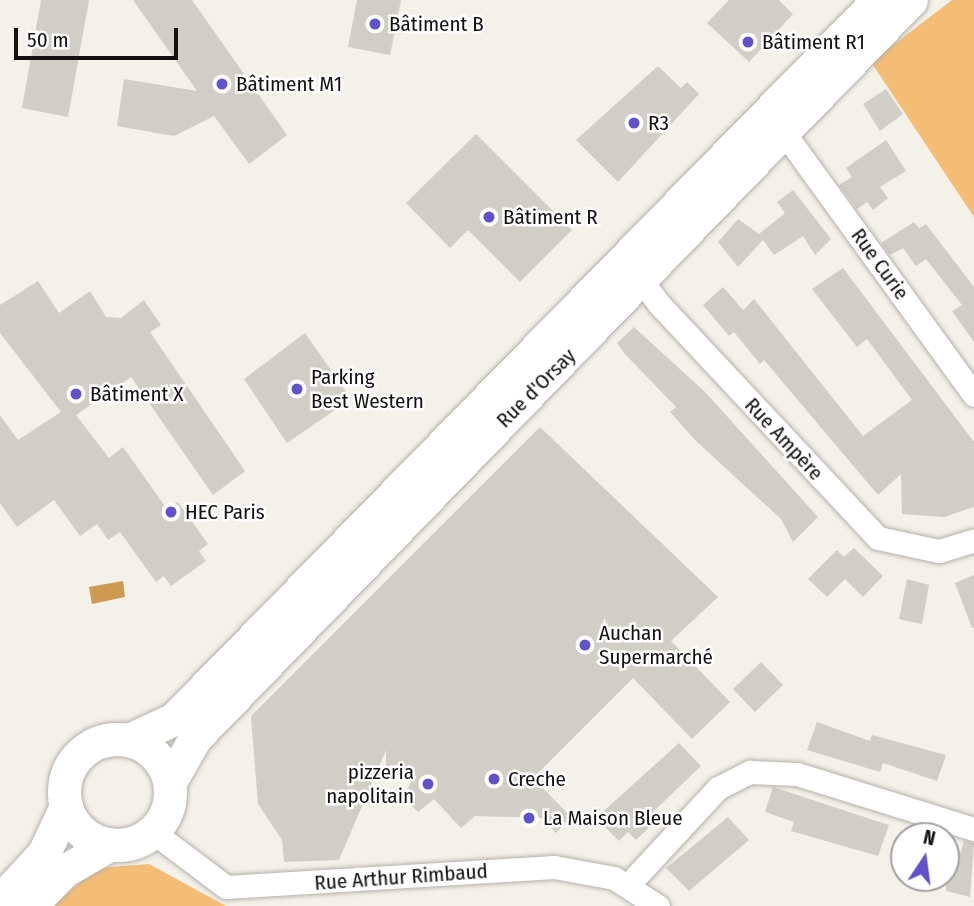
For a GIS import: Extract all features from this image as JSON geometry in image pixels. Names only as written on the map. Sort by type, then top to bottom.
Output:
[{"type":"main road","name":"Rue d'Orsay","points":[[170,782],[195,738],[635,272],[747,133],[878,0]]},
{"type":"main road","name":"Rue d'Orsay","points":[[129,740],[174,719],[635,272],[785,134],[911,0]]},
{"type":"main road","points":[[0,901],[44,853],[66,806],[67,775],[84,751],[129,740],[156,755],[170,782],[170,800],[153,832],[109,845],[64,871],[30,906]]},
{"type":"main road","points":[[66,806],[82,832],[109,845]]},
{"type":"street","points":[[747,133],[785,134]]},
{"type":"street","name":"Rue Curie","points":[[785,134],[974,395]]},
{"type":"street","name":"Rue Ampère","points":[[635,272],[878,538],[939,551],[974,540]]},
{"type":"street","points":[[629,884],[719,788],[750,772],[797,774],[974,829]]},
{"type":"street","name":"Rue Arthur Rimbaud","points":[[153,832],[226,887],[554,867],[629,884],[658,906]]},
{"type":"shaded area","points":[[952,0],[974,0],[974,217],[871,62]]},
{"type":"shaded area","points":[[123,581],[125,597],[92,604],[89,587]]},
{"type":"shaded area","points":[[149,864],[226,906],[52,906],[97,868]]},
{"type":"building","points":[[41,0],[89,0],[68,117],[22,108]]},
{"type":"building","name":"Bâtiment M1","points":[[133,0],[192,0],[287,135],[249,164],[214,116],[174,136],[117,126],[124,79],[197,91]]},
{"type":"building","name":"Bâtiment B","points":[[357,0],[401,0],[390,55],[348,47]]},
{"type":"building","name":"Bâtiment R1","points":[[729,0],[779,0],[793,14],[749,62],[707,23]]},
{"type":"building","name":"R3","points":[[658,66],[681,88],[687,82],[699,94],[618,182],[576,140]]},
{"type":"building","points":[[886,89],[903,114],[880,131],[863,104]]},
{"type":"building","name":"Bâtiment R","points":[[476,134],[572,230],[520,282],[468,230],[450,248],[406,203]]},
{"type":"building","points":[[886,140],[906,171],[880,187],[888,198],[873,210],[867,202],[857,209],[839,185],[852,177],[846,168]]},
{"type":"building","points":[[793,190],[831,239],[815,255],[803,236],[774,255],[763,240],[738,267],[718,242],[738,219],[759,234],[785,213],[777,202]]},
{"type":"building","points":[[914,222],[919,228],[926,224],[974,287],[974,342],[952,311],[962,305],[926,259],[916,266],[903,248],[890,255],[881,243]]},
{"type":"building","points":[[843,268],[974,442],[974,507],[944,517],[902,514],[901,474],[878,495],[764,360],[760,364],[734,332],[729,336],[703,305],[723,287],[743,310],[754,299],[863,436],[912,400],[867,339],[857,347],[812,289]]},
{"type":"building","points":[[38,281],[59,313],[90,291],[106,317],[121,318],[144,300],[161,325],[150,332],[245,471],[213,495],[131,377],[76,415],[109,458],[123,447],[167,509],[178,502],[208,544],[199,551],[206,561],[171,586],[164,576],[156,582],[120,532],[108,540],[97,524],[80,536],[54,500],[17,527],[0,503],[0,415],[18,440],[61,412],[0,333],[0,305]]},
{"type":"building","points":[[634,327],[706,393],[818,517],[793,542],[781,519],[696,441],[670,412],[676,407],[624,353],[617,343]]},
{"type":"building","name":"Parking Best Western","points":[[305,333],[351,399],[287,443],[244,379]]},
{"type":"building","points":[[540,427],[718,597],[671,641],[730,702],[692,739],[633,678],[533,778],[571,817],[556,833],[541,818],[475,816],[461,828],[434,799],[418,812],[403,797],[412,781],[386,771],[386,750],[339,860],[284,862],[282,840],[258,804],[251,716]]},
{"type":"building","points":[[854,548],[883,576],[863,597],[845,579],[827,597],[808,579],[837,550],[844,557]]},
{"type":"building","points":[[974,575],[974,628],[972,628],[955,583]]},
{"type":"building","points":[[907,579],[929,585],[922,624],[899,619]]},
{"type":"building","points":[[761,662],[783,685],[755,712],[733,689]]},
{"type":"building","points":[[817,722],[870,741],[872,735],[946,755],[937,781],[883,763],[880,772],[807,750]]},
{"type":"building","points":[[679,743],[701,766],[653,812],[659,818],[636,840],[628,832],[619,841],[596,818]]},
{"type":"building","points":[[773,787],[889,825],[878,856],[791,831],[794,822],[765,812]]},
{"type":"building","points":[[728,817],[749,840],[689,891],[666,868]]},
{"type":"building","points":[[964,841],[974,843],[970,897],[950,892],[960,892],[960,854]]},
{"type":"place","name":"Bâtiment B","points":[[375,24]]},
{"type":"place","name":"Bâtiment R1","points":[[748,42]]},
{"type":"place","name":"Bâtiment M1","points":[[222,84]]},
{"type":"place","name":"R3","points":[[634,123]]},
{"type":"place","name":"Bâtiment R","points":[[489,217]]},
{"type":"place","name":"Parking Best Western","points":[[297,389]]},
{"type":"place","name":"Bâtiment X","points":[[76,394]]},
{"type":"place","name":"HEC Paris","points":[[171,512]]},
{"type":"place","name":"Auchan Supermarché","points":[[585,645]]},
{"type":"place","name":"Creche","points":[[494,779]]},
{"type":"place","name":"pizzeria napolitain","points":[[428,784]]},
{"type":"place","name":"La Maison Bleue","points":[[529,818]]}]
